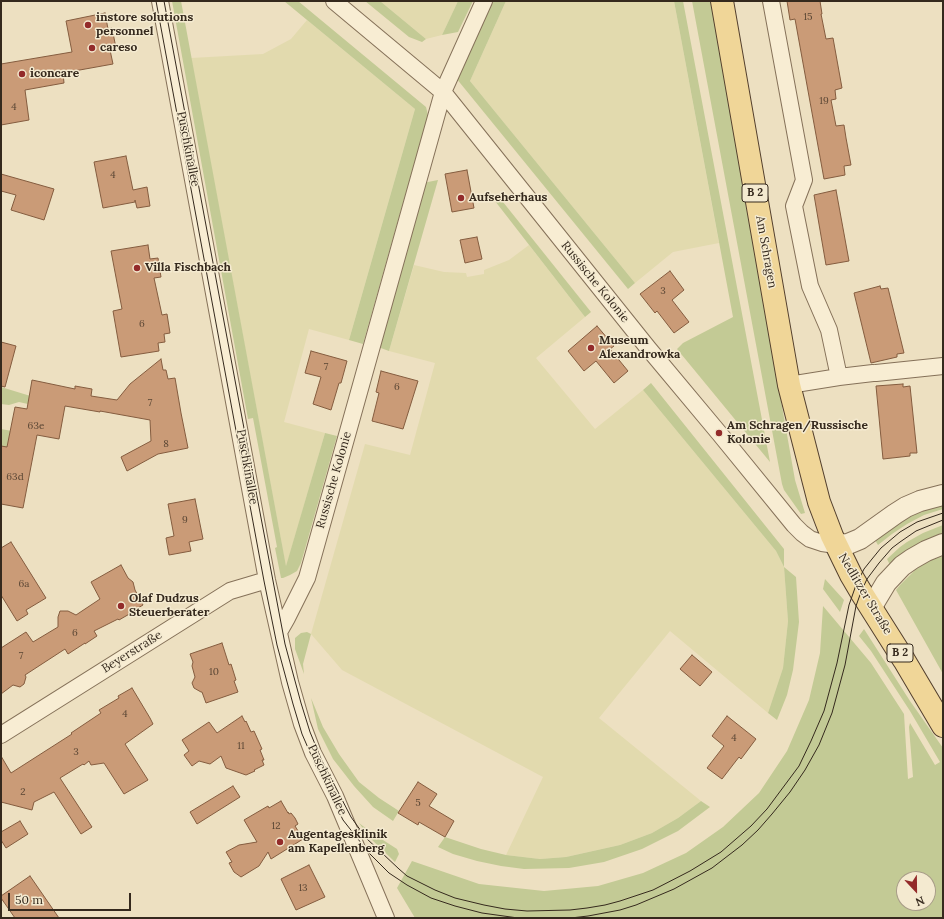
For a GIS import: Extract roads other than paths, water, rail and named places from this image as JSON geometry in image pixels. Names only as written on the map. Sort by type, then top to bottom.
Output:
[{"type":"main road","name":"Am Schragen","points":[[722,1],[789,385],[817,493],[827,524],[836,545]]},
{"type":"main road","name":"Nedlitzer Straße","points":[[836,545],[851,575],[943,726]]},
{"type":"street","name":"Puschkinallee","points":[[160,1],[267,580],[290,682],[302,724],[346,821],[386,918]]},
{"type":"street","name":"Russische Kolonie","points":[[334,1],[443,92],[648,348],[794,525],[810,539],[836,545]]},
{"type":"street","name":"Russische Kolonie","points":[[279,632],[288,618],[307,578],[443,92],[484,1]]},
{"type":"street","points":[[771,1],[804,180],[794,206],[810,286],[829,330],[839,377]]},
{"type":"street","points":[[789,385],[839,377],[943,366]]},
{"type":"street","points":[[836,545],[848,544],[860,539],[906,507],[920,501],[943,495]]},
{"type":"street","points":[[871,608],[886,583],[902,566],[926,551],[943,544]]},
{"type":"street","name":"Beyerstraße","points":[[1,735],[230,591],[267,580]]},
{"type":"tram line","points":[[156,1],[264,581],[277,645],[302,734],[343,820],[369,853],[389,873],[431,898],[482,913],[518,918]]},
{"type":"tram line","points":[[164,1],[285,644],[301,703],[310,732],[322,761],[351,817],[366,838],[407,876],[455,898],[484,905],[527,911],[570,910],[605,905],[653,890],[690,871],[721,852],[751,826],[767,809],[799,766],[824,711],[837,663],[849,605],[856,585],[864,569],[881,548],[900,532],[917,522],[943,513]]},
{"type":"tram line","points":[[571,918],[620,910],[674,889],[712,868],[742,845],[758,830],[790,792],[805,770],[819,745],[832,713],[845,665],[856,606],[867,579],[892,548],[916,531],[943,520]]},
{"type":"place","name":"instore solutions personnel","points":[[88,25]]},
{"type":"place","name":"careso","points":[[92,48]]},
{"type":"place","name":"iconcare","points":[[22,74]]},
{"type":"place","name":"Aufseherhaus","points":[[461,198]]},
{"type":"place","name":"Villa Fischbach","points":[[137,268]]},
{"type":"place","name":"Museum Alexandrowka","points":[[591,348]]},
{"type":"place","name":"Am Schragen/Russische Kolonie","points":[[719,433]]},
{"type":"place","name":"Olaf Dudzus Steuerberater","points":[[121,606]]},
{"type":"place","name":"Augentagesklinik am Kapellenberg","points":[[280,842]]}]
